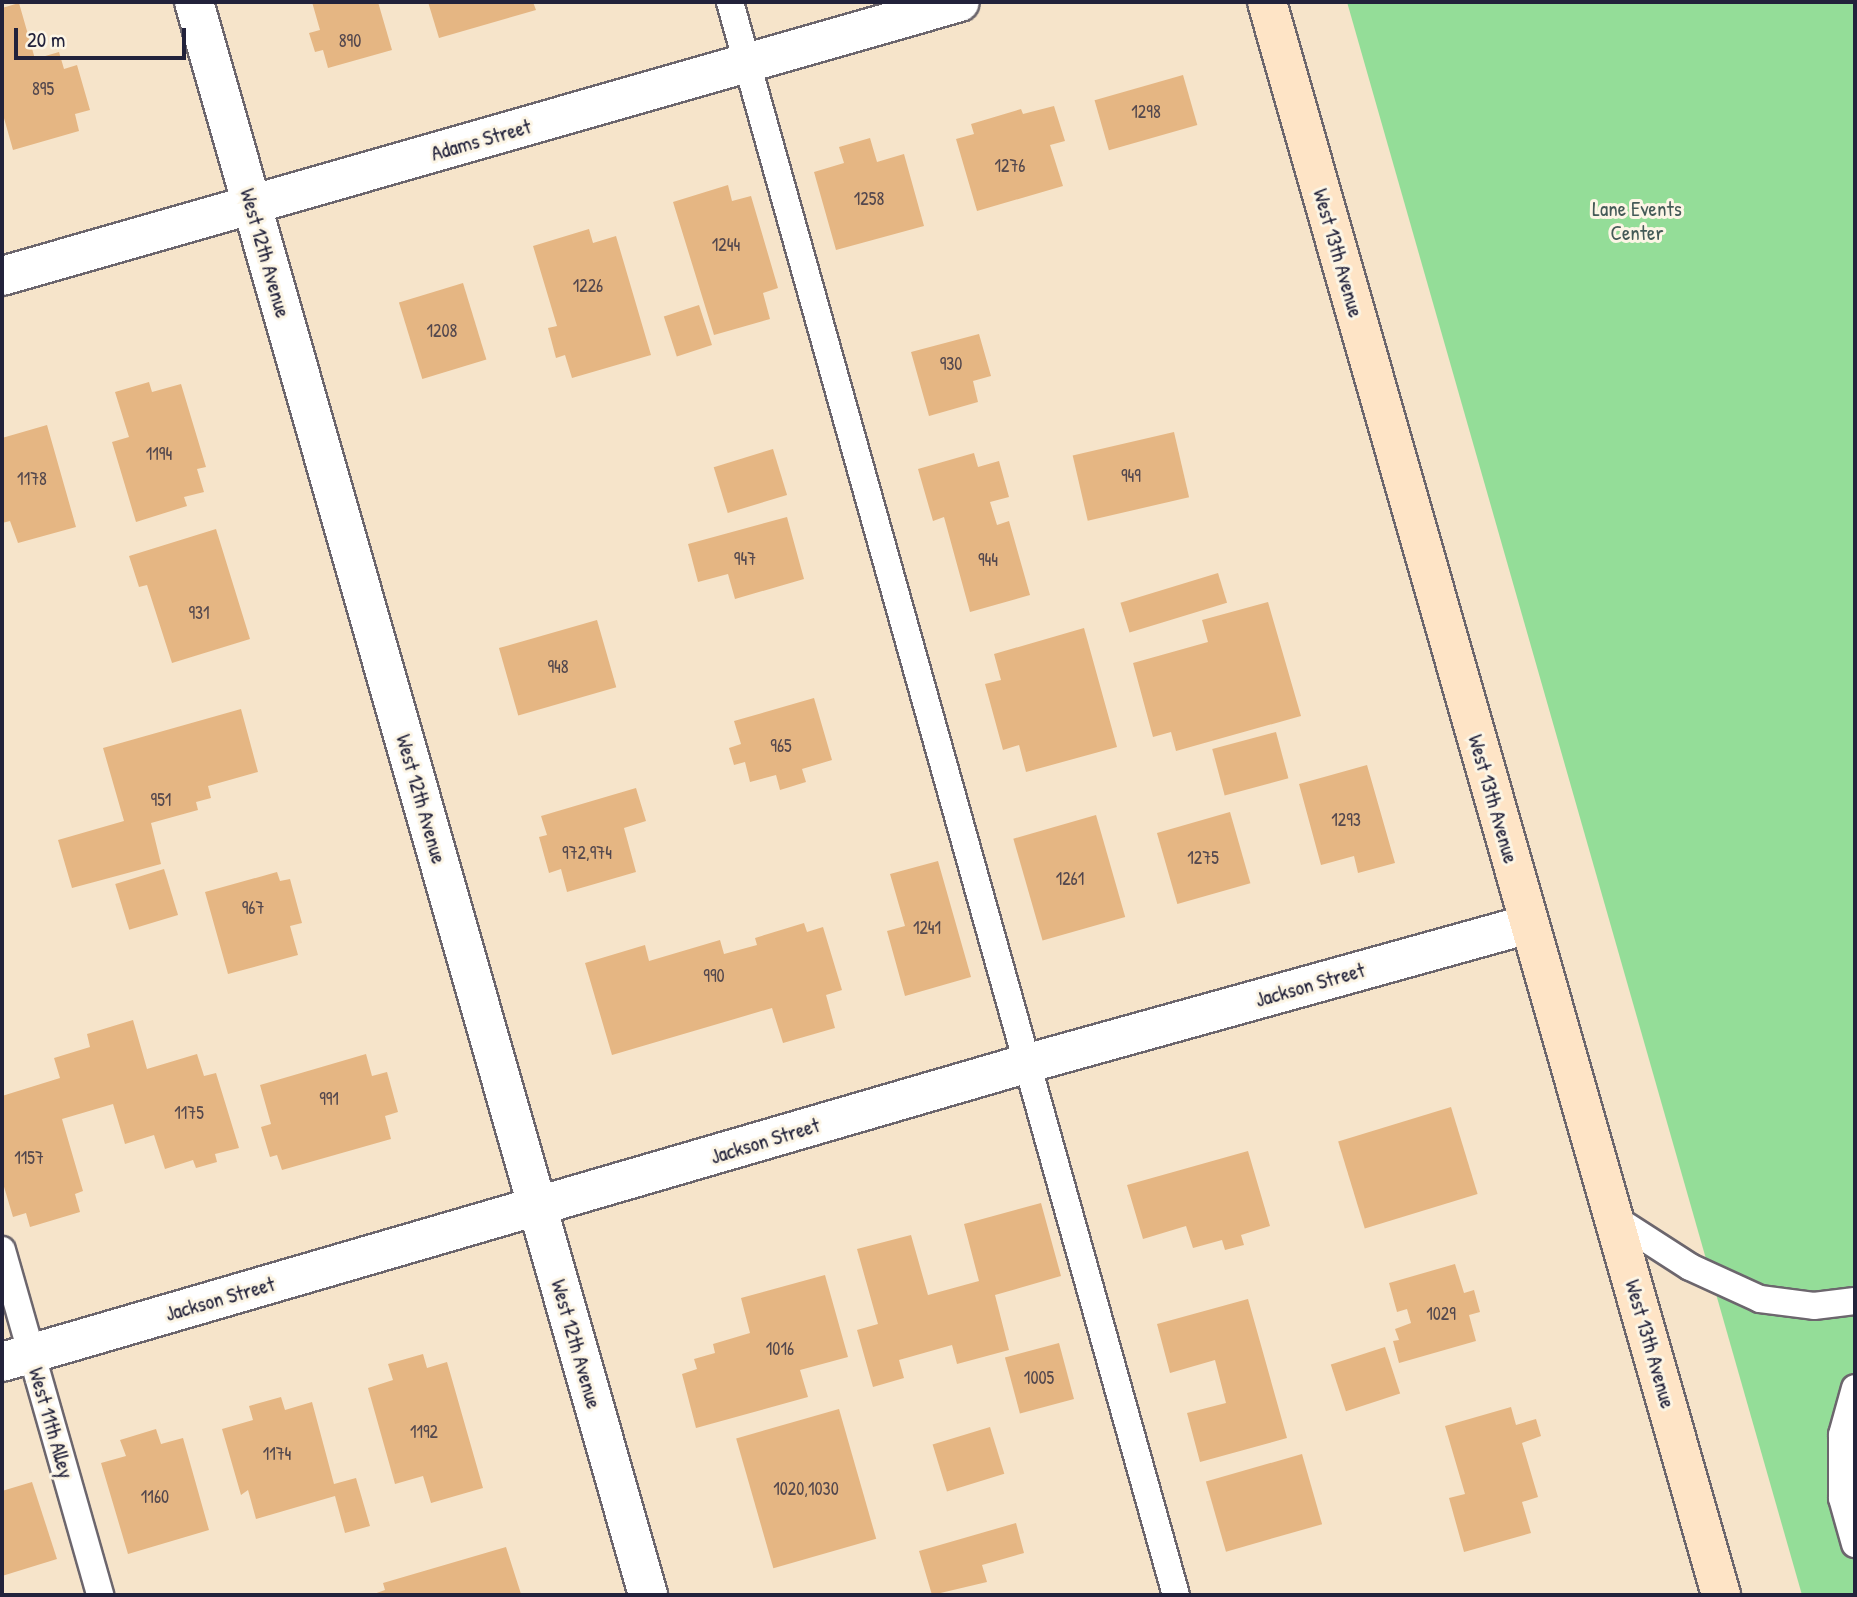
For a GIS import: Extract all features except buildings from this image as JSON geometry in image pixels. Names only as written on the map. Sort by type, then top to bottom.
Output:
[{"type":"main road","name":"West 13th Avenue","points":[[1266,2],[1721,1595]]},
{"type":"street","name":"West 12th Avenue","points":[[194,2],[648,1595]]},
{"type":"street","name":"Adams Street","points":[[2,276],[748,65],[960,2]]},
{"type":"street","name":"Jackson Street","points":[[16,1358],[537,1209],[1025,1064],[1529,924]]},
{"type":"lane","points":[[730,2],[1175,1595]]},
{"type":"lane","points":[[1615,1218],[1690,1267],[1760,1299],[1814,1306],[1855,1301]]},
{"type":"lane","name":"West 11th Alley","points":[[2,1251],[16,1358],[100,1595]]},
{"type":"lane","points":[[1855,1388],[1842,1435],[1842,1498],[1855,1544]]},
{"type":"green space","name":"Lane Events Center","points":[[1347,2],[1855,2],[1855,1595],[1802,1595]]}]
